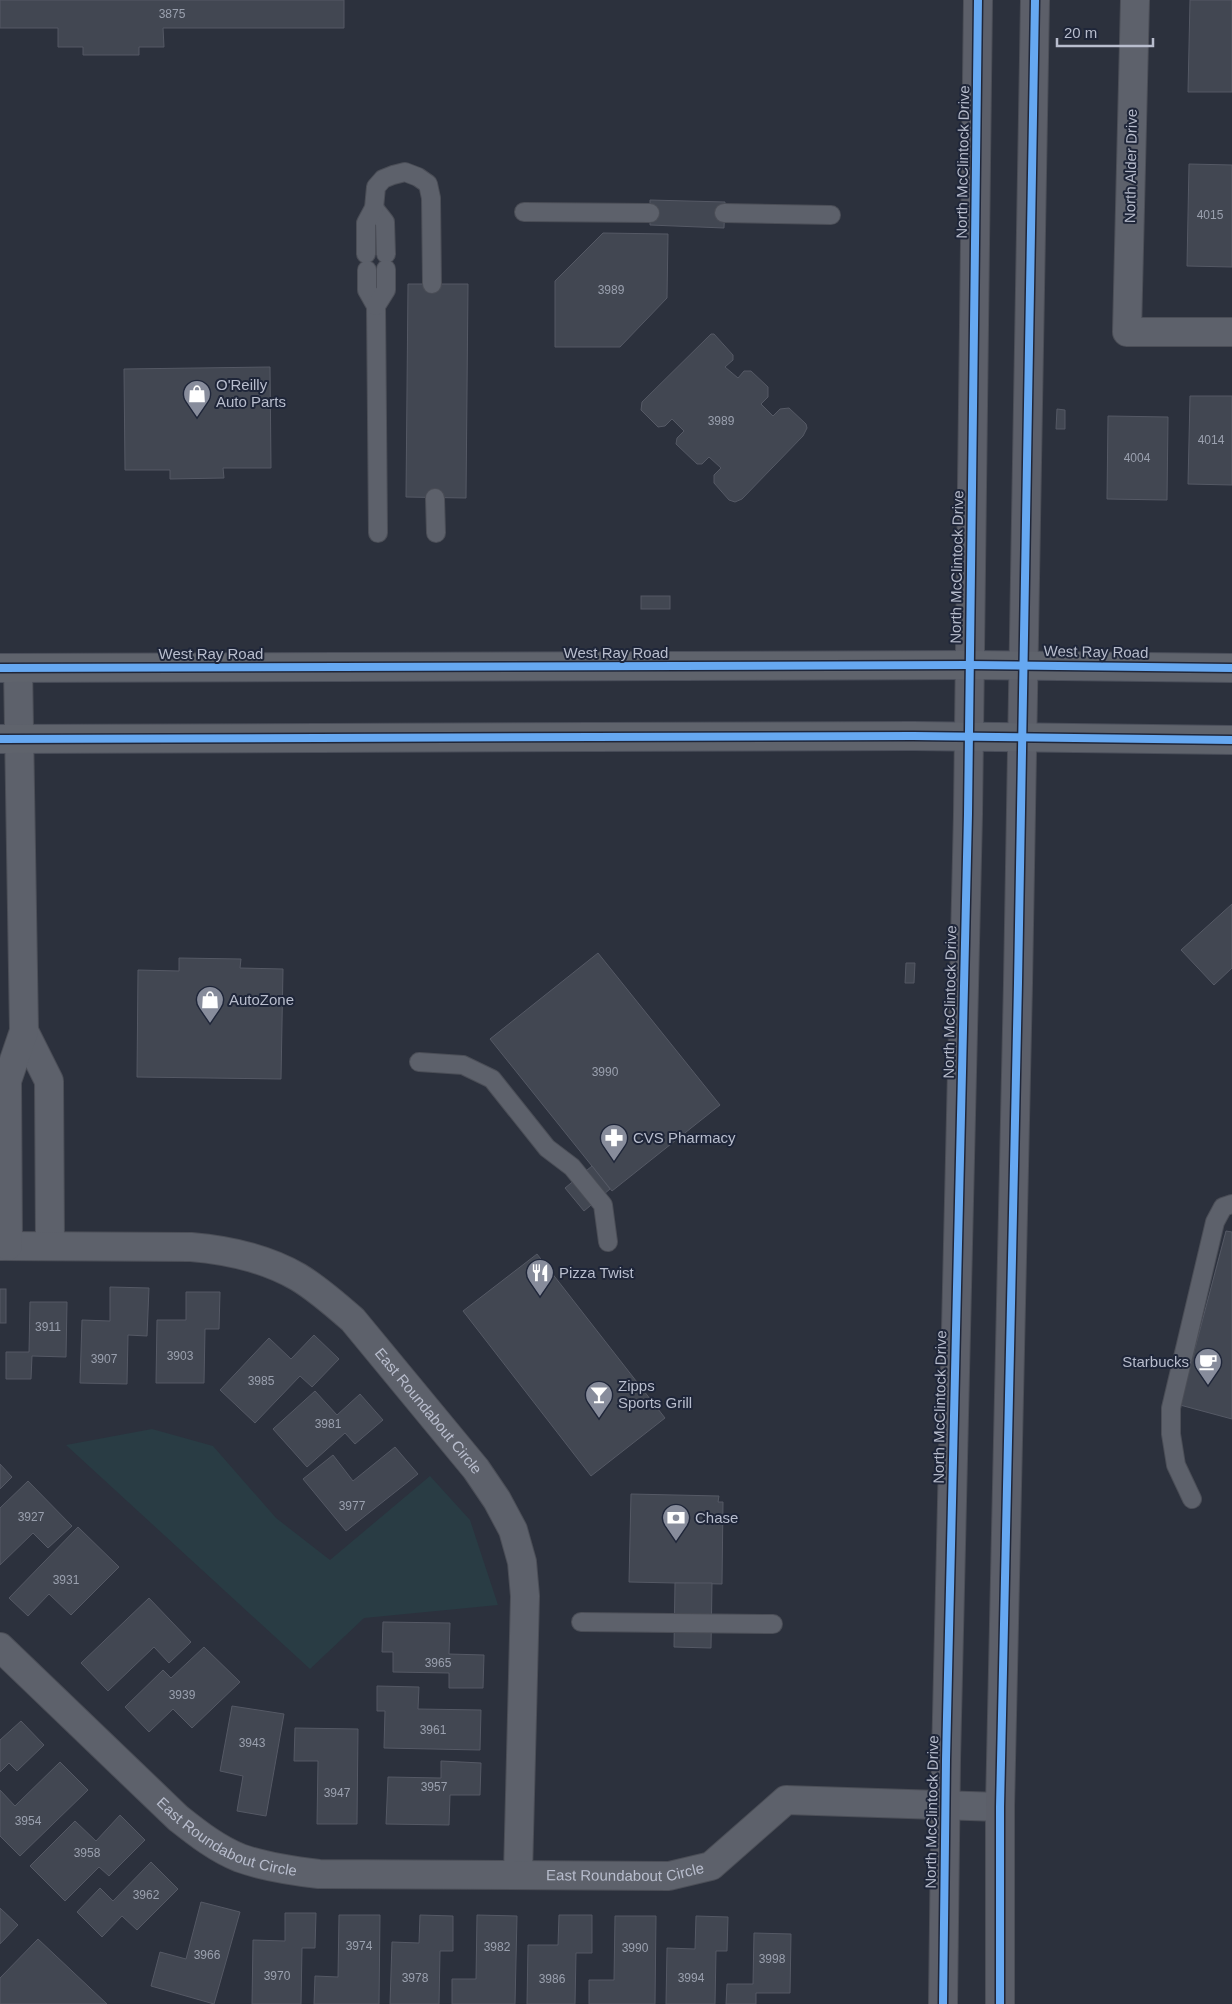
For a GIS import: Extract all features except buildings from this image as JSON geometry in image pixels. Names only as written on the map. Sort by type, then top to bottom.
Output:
[{"type":"main road","name":"North McClintock Drive","points":[[943,2004],[969,736],[978,0]]},
{"type":"main road","points":[[1000,2004],[1000,1807],[1023,737],[1035,0]]},
{"type":"main road","name":"West Ray Road","points":[[9,668],[969,664],[1232,668]]},
{"type":"main road","points":[[10,739],[969,736],[1232,740]]},
{"type":"street","name":"North Alder Drive","points":[[1135,0],[1126,332],[1232,332]]},
{"type":"street","points":[[4,1246],[7,1081],[24,1032],[10,739],[9,668]]},
{"type":"street","points":[[24,1032],[49,1081],[50,1246]]},
{"type":"street","name":"East Roundabout Circle","points":[[4,1246],[191,1247],[218,1250],[276,1267],[298,1277],[353,1320],[476,1469],[497,1500],[513,1530],[522,1562],[526,1596],[518,1874]]},
{"type":"street","name":"East Roundabout Circle","points":[[0,1647],[178,1818],[202,1837],[239,1858],[285,1870],[319,1874],[669,1876],[711,1866],[786,1800],[1000,1807]]},
{"type":"lane","points":[[378,533],[376,306],[367,290],[366,223],[374,208],[376,187],[382,179],[406,172],[428,184],[431,198],[432,284]]},
{"type":"lane","points":[[374,208],[385,222],[386,262],[386,290],[376,306]]},
{"type":"lane","points":[[524,212],[650,213]]},
{"type":"lane","points":[[724,214],[831,215]]},
{"type":"lane","points":[[435,498],[436,533]]},
{"type":"lane","points":[[419,1062],[463,1065],[492,1078],[547,1148],[572,1167],[603,1204],[608,1242]]},
{"type":"lane","points":[[1192,1499],[1176,1465],[1171,1434],[1171,1408],[1215,1222],[1224,1207],[1232,1204]]},
{"type":"lane","points":[[581,1622],[773,1624]]},
{"type":"shaded area","points":[[152,1429],[213,1446],[276,1518],[330,1560],[430,1476],[470,1520],[498,1605],[364,1618],[310,1669],[66,1445]]},
{"type":"cycle path","points":[[943,2004],[946,1760],[968,814],[978,0]]},
{"type":"cycle path","points":[[1000,2004],[1000,1807],[1018,983],[1035,0]]},
{"type":"cycle path","points":[[0,668],[969,665],[1232,668]]},
{"type":"cycle path","points":[[0,739],[913,736],[1232,740]]},
{"type":"place","name":"O'Reilly Auto Parts","points":[[197,418]]},
{"type":"place","name":"AutoZone","points":[[210,1024]]},
{"type":"place","name":"CVS Pharmacy","points":[[614,1162]]},
{"type":"place","name":"Pizza Twist","points":[[540,1297]]},
{"type":"place","name":"Starbucks","points":[[1208,1386]]},
{"type":"place","name":"Zipps Sports Grill","points":[[599,1419]]},
{"type":"place","name":"Chase","points":[[676,1542]]}]
